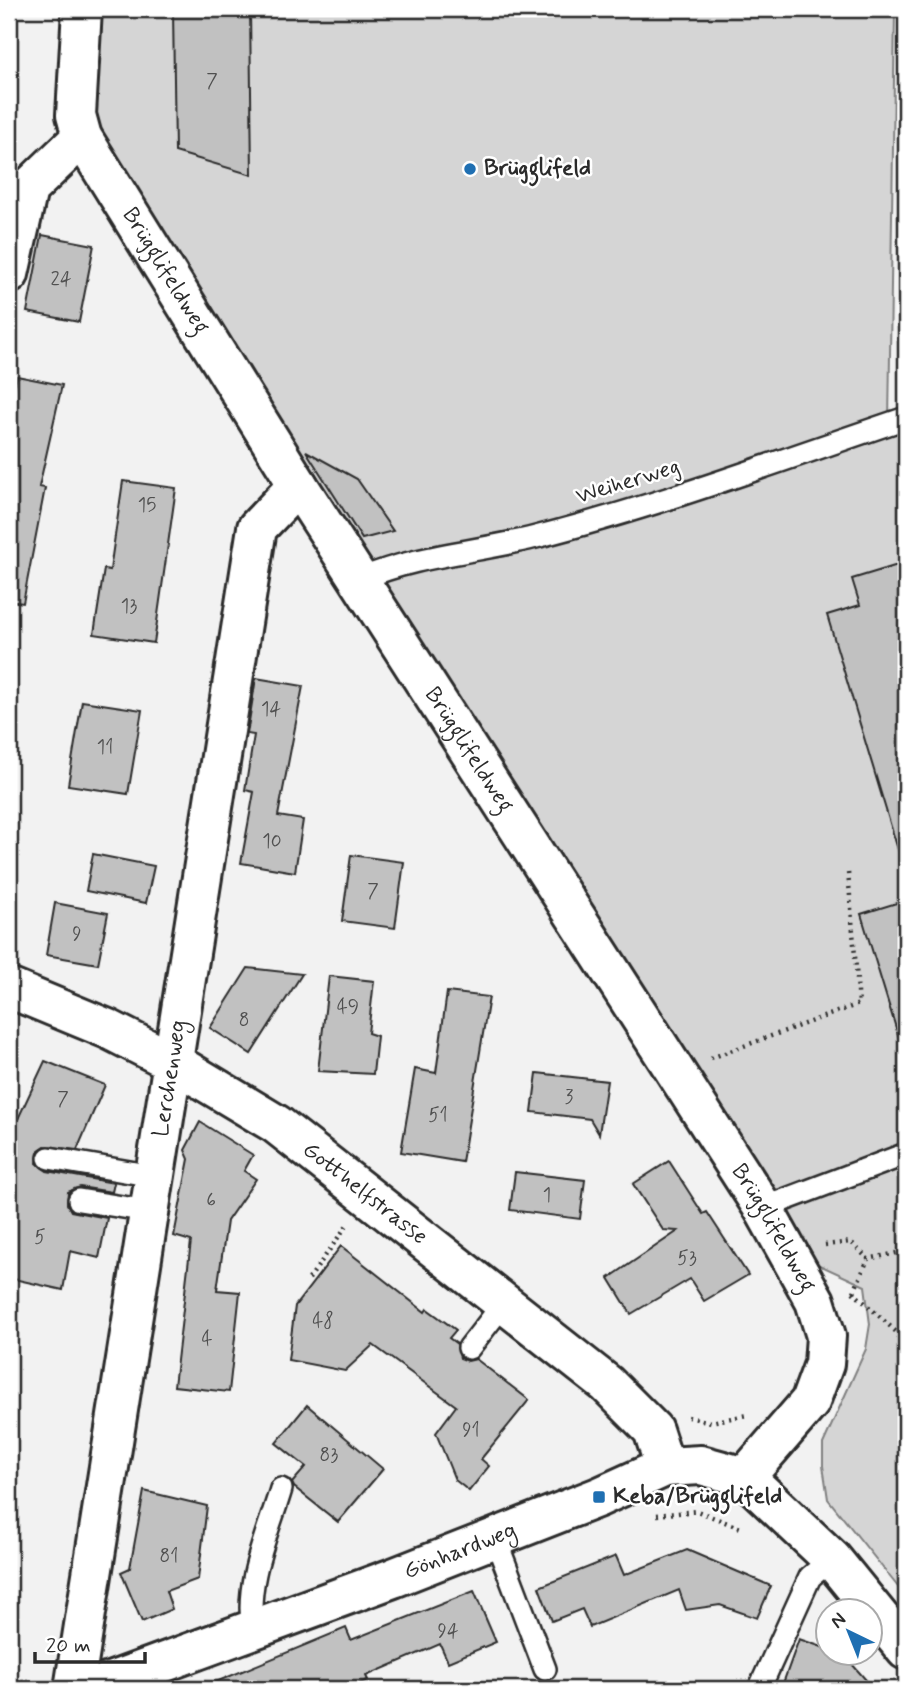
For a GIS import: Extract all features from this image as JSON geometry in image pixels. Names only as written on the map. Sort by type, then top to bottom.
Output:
[{"type":"street","name":"Brügglifeldweg","points":[[82,9],[76,115],[82,137],[298,485],[763,1208],[816,1301],[826,1336],[824,1364],[810,1402],[745,1477]]},
{"type":"street","points":[[9,274],[18,187],[82,137]]},
{"type":"street","name":"Lerchenweg","points":[[74,1689],[257,528],[298,485]]},
{"type":"street","name":"Gotthelfstrasse","points":[[9,988],[108,1029],[171,1061],[276,1124],[607,1384],[653,1430],[665,1467]]},
{"type":"street","points":[[665,1467],[701,1465],[745,1477],[832,1559],[906,1650]]},
{"type":"street","name":"Gönhardweg","points":[[114,1685],[599,1497],[665,1467]]},
{"type":"lane","name":"Weiherweg","points":[[360,579],[397,564],[535,538],[711,485],[906,418]]},
{"type":"lane","points":[[763,1208],[906,1154]]},
{"type":"lane","points":[[49,1158],[151,1194]]},
{"type":"lane","points":[[79,1200],[151,1194]]},
{"type":"lane","points":[[469,1348],[504,1303]]},
{"type":"lane","points":[[253,1629],[249,1608],[253,1585],[281,1489]]},
{"type":"lane","points":[[495,1538],[545,1669]]},
{"type":"lane","points":[[761,1685],[810,1577],[832,1559]]},
{"type":"path","points":[[674,1072],[859,1004],[848,872]]},
{"type":"path","points":[[310,1279],[325,1254],[369,1197]]},
{"type":"path","points":[[854,1292],[868,1259],[906,1251]]},
{"type":"path","points":[[649,1518],[661,1513],[698,1511],[750,1533]]},
{"type":"shaded area","points":[[82,9],[895,9],[889,423],[906,418],[906,1597],[828,1499],[823,1466],[823,1444],[866,1349],[870,1324],[865,1286],[789,1251],[82,137]]},
{"type":"building","points":[[173,9],[250,9],[252,175],[175,152]]},
{"type":"building","points":[[42,235],[94,245],[79,322],[27,312]]},
{"type":"building","points":[[17,376],[62,385],[39,487],[45,488],[23,603],[9,601],[9,412]]},
{"type":"building","points":[[306,451],[357,479],[393,531],[362,539]]},
{"type":"building","points":[[123,481],[176,488],[154,643],[94,634],[104,569],[110,570]]},
{"type":"building","points":[[901,564],[906,581],[906,852],[899,853],[827,615],[860,605],[852,579]]},
{"type":"building","points":[[256,678],[303,686],[278,816],[303,820],[295,872],[241,863],[254,792],[245,790],[254,735],[247,734]]},
{"type":"building","points":[[82,701],[142,710],[128,794],[68,785]]},
{"type":"building","points":[[93,854],[154,866],[146,903],[86,891]]},
{"type":"building","points":[[351,855],[404,862],[395,928],[342,921]]},
{"type":"building","points":[[906,900],[906,1037],[899,1038],[861,914]]},
{"type":"building","points":[[55,903],[108,913],[98,964],[46,955]]},
{"type":"building","points":[[248,968],[302,974],[251,1054],[210,1028]]},
{"type":"building","points":[[329,976],[374,981],[368,1033],[377,1036],[373,1074],[318,1071]]},
{"type":"building","points":[[447,992],[489,997],[462,1162],[401,1152],[415,1069],[436,1073]]},
{"type":"building","points":[[45,1061],[105,1085],[77,1150],[45,1146],[39,1150],[37,1163],[47,1171],[114,1183],[112,1192],[80,1187],[68,1192],[67,1204],[71,1211],[107,1218],[99,1258],[70,1251],[63,1290],[9,1278],[9,1215],[16,1181],[9,1179],[9,1138]]},
{"type":"building","points":[[537,1073],[607,1081],[599,1134],[590,1119],[532,1112]]},
{"type":"building","points":[[200,1122],[253,1155],[244,1171],[256,1179],[227,1221],[217,1290],[240,1292],[229,1392],[174,1386],[191,1241],[174,1236],[189,1159],[185,1150]]},
{"type":"building","points":[[669,1161],[703,1214],[707,1212],[748,1275],[704,1301],[690,1279],[631,1314],[609,1278],[678,1231],[663,1230],[633,1184]]},
{"type":"building","points":[[515,1172],[585,1180],[580,1219],[510,1210]]},
{"type":"building","points":[[341,1246],[425,1312],[427,1309],[456,1330],[449,1338],[457,1344],[460,1358],[468,1361],[476,1359],[529,1400],[481,1459],[489,1466],[469,1491],[455,1480],[436,1433],[456,1406],[373,1345],[345,1371],[288,1360],[295,1306]]},
{"type":"building","points":[[307,1405],[383,1469],[338,1522],[294,1487],[292,1483],[306,1467],[276,1443]]},
{"type":"building","points":[[144,1491],[207,1506],[198,1579],[166,1591],[172,1609],[142,1622],[121,1572],[130,1568]]},
{"type":"building","points":[[687,1550],[771,1586],[757,1618],[720,1605],[686,1610],[679,1590],[590,1627],[582,1609],[552,1621],[539,1587],[616,1556],[624,1575]]},
{"type":"building","points":[[474,1591],[496,1642],[448,1662],[440,1644],[366,1676],[368,1680],[345,1689],[199,1689],[346,1628],[351,1640]]},
{"type":"building","points":[[799,1639],[814,1644],[814,1666],[854,1666],[874,1689],[781,1689]]},
{"type":"place","name":"Brügglifeld","points":[[470,169]]},
{"type":"place","name":"Keba/Brügglifeld","points":[[599,1497]]}]
